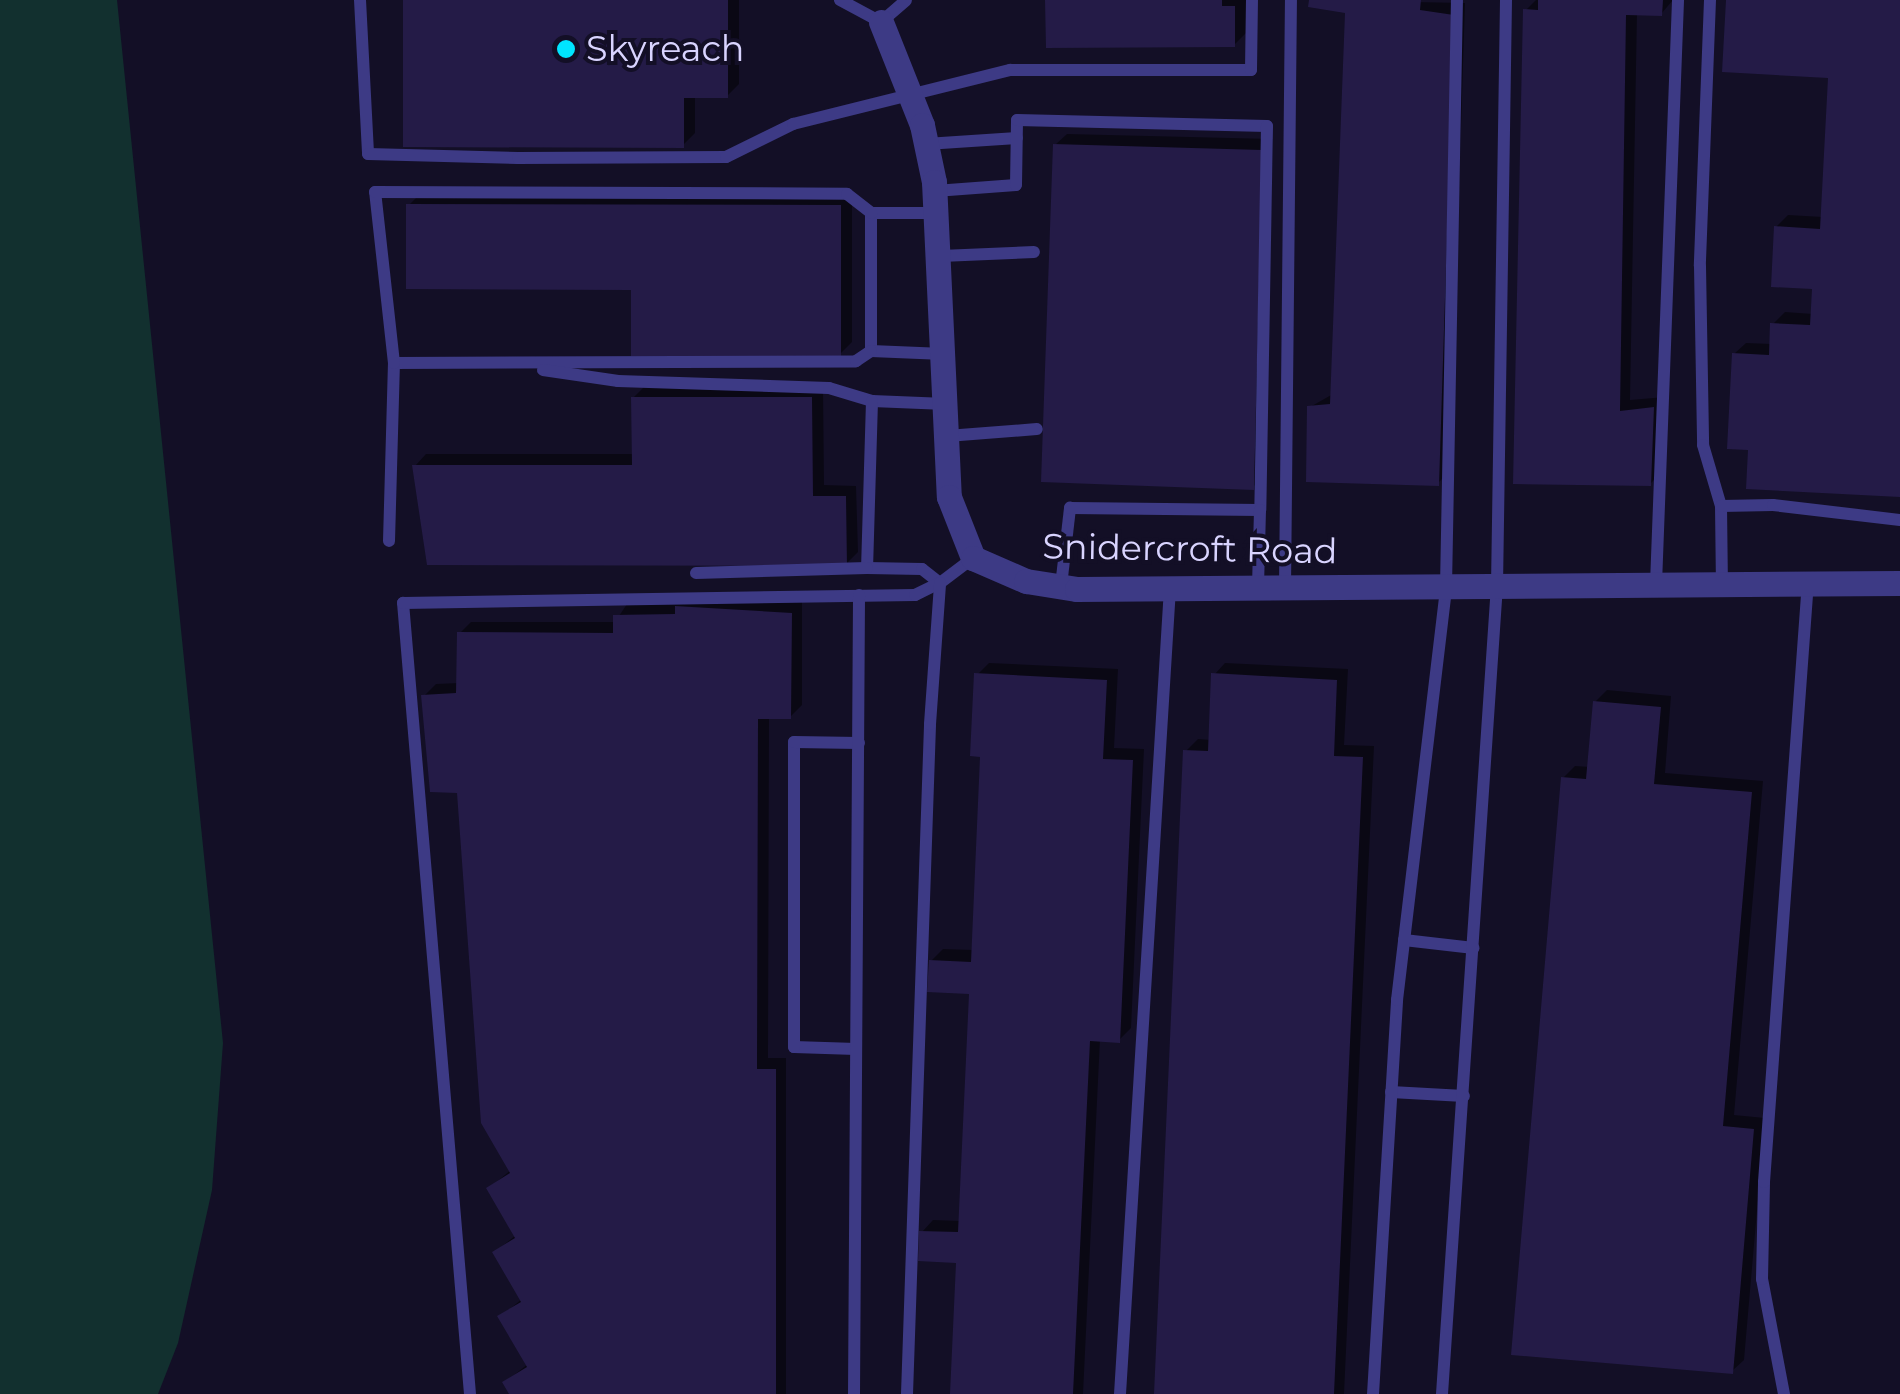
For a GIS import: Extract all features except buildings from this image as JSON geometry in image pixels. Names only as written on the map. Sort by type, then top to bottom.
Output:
[{"type":"street","points":[[881,22],[926,144],[936,202],[952,516],[973,558]]},
{"type":"street","name":"Snidercroft Road","points":[[973,558],[1000,573],[1061,586],[1900,583]]},
{"type":"lane","points":[[360,0],[368,154],[726,157],[793,124],[908,91],[1010,70],[1251,70],[1252,0]]},
{"type":"lane","points":[[840,0],[881,22]]},
{"type":"lane","points":[[865,0],[881,22]]},
{"type":"lane","points":[[881,22],[906,0]]},
{"type":"lane","points":[[1285,588],[1291,0]]},
{"type":"lane","points":[[1373,1394],[1404,940],[1446,587],[1457,0]]},
{"type":"lane","points":[[1442,1394],[1497,586],[1506,0]]},
{"type":"lane","points":[[1656,584],[1678,0]]},
{"type":"lane","points":[[1710,0],[1700,266],[1703,445],[1721,506],[1722,583]]},
{"type":"lane","points":[[389,542],[394,363],[376,192],[847,194],[870,213],[1016,185],[1017,120],[1267,126],[1258,588]]},
{"type":"lane","points":[[926,144],[1016,138]]},
{"type":"lane","points":[[870,213],[871,351]]},
{"type":"lane","points":[[941,256],[1034,252]]},
{"type":"lane","points":[[394,363],[516,366],[856,361],[871,351],[944,354]]},
{"type":"lane","points":[[516,366],[618,380],[829,388],[872,402],[946,404]]},
{"type":"lane","points":[[866,568],[872,402]]},
{"type":"lane","points":[[947,436],[1036,429]]},
{"type":"lane","points":[[1721,506],[1773,505],[1900,520]]},
{"type":"lane","points":[[1061,586],[1070,508],[1260,510]]},
{"type":"lane","points":[[470,1394],[403,602],[915,595],[940,583],[973,558]]},
{"type":"lane","points":[[696,573],[922,569],[940,583]]},
{"type":"lane","points":[[1784,1394],[1771,1352],[1762,1240],[1808,581]]},
{"type":"lane","points":[[907,1394],[930,724],[940,583]]},
{"type":"lane","points":[[1120,1394],[1170,586]]},
{"type":"lane","points":[[854,1394],[859,595]]},
{"type":"lane","points":[[856,1049],[794,1047],[794,742],[859,743]]},
{"type":"lane","points":[[1404,940],[1474,948]]},
{"type":"lane","points":[[1392,1092],[1464,1096]]},
{"type":"green space","points":[[0,0],[117,0],[223,1043],[212,1190],[178,1343],[158,1394],[0,1394]]},
{"type":"place","name":"Skyreach","points":[[566,49]]}]
